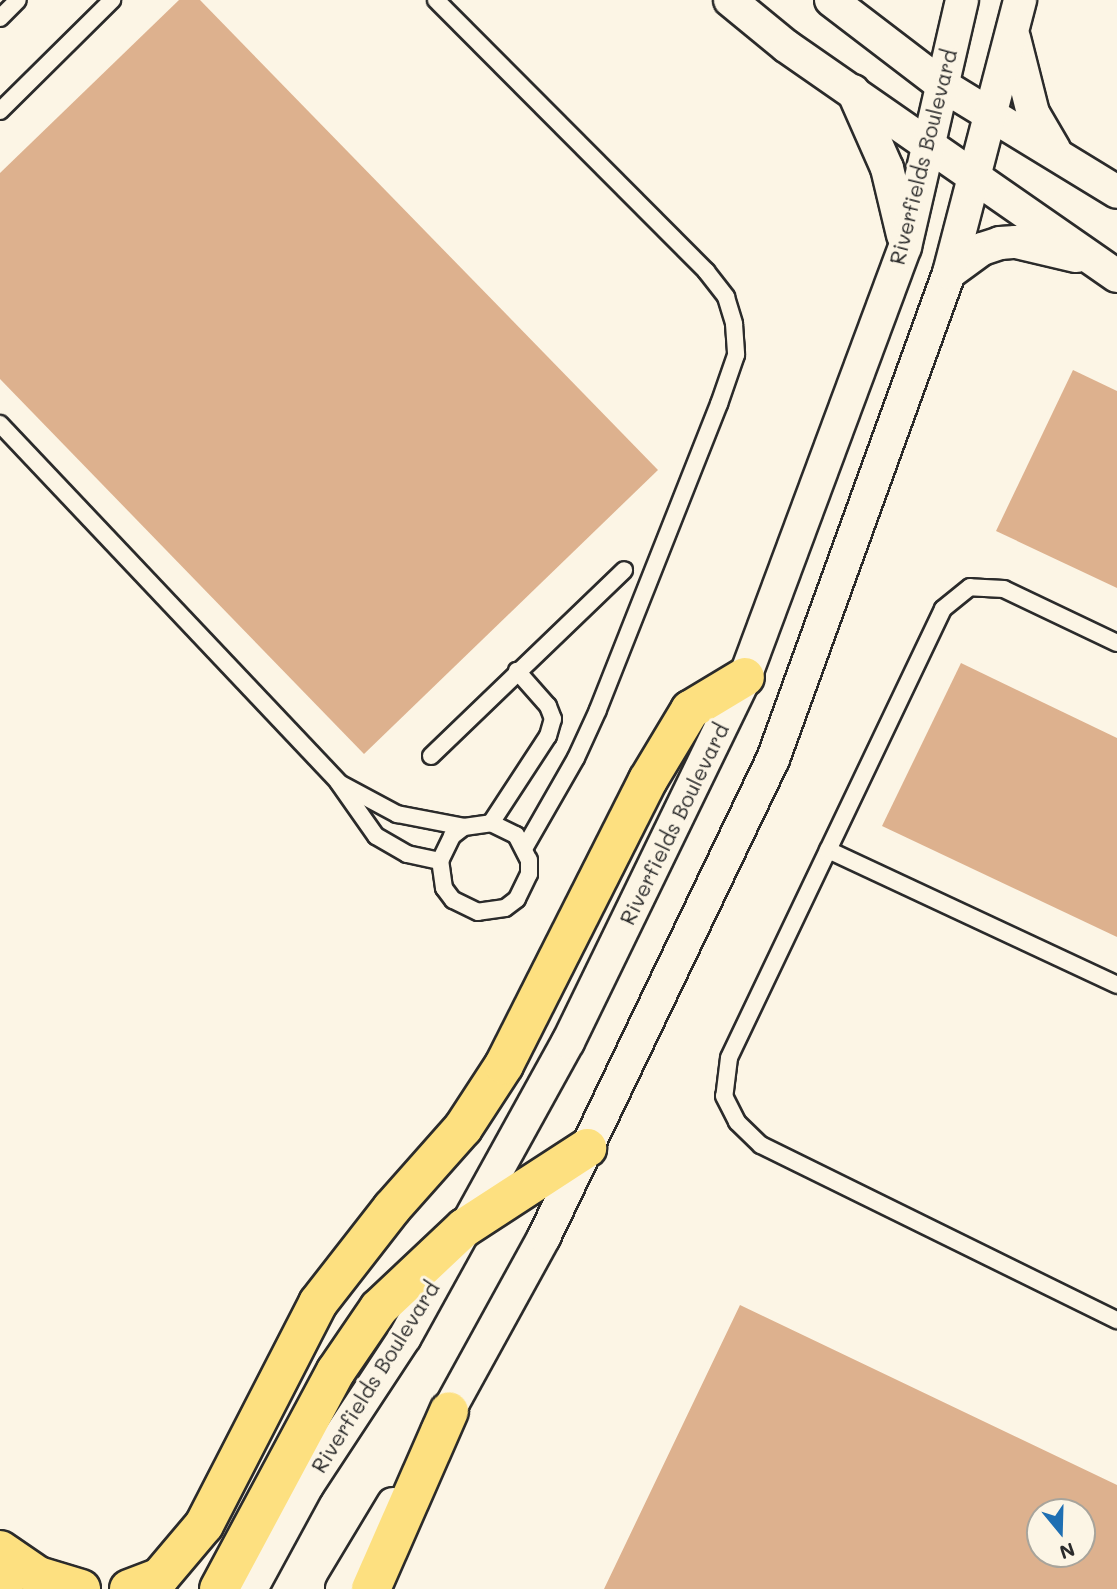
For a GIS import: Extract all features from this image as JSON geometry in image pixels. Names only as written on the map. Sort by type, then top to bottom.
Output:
[{"type":"main road","points":[[129,1589],[160,1577],[204,1525],[318,1303],[392,1208],[463,1128],[504,1065],[648,780],[690,710],[745,677]]},
{"type":"main road","points":[[219,1589],[357,1340],[379,1308],[464,1228],[587,1148]]},
{"type":"main road","points":[[371,1589],[449,1411]]},
{"type":"main road","points":[[0,1550],[38,1576],[81,1589]]},
{"type":"street","points":[[730,0],[786,46],[977,174],[1104,267]]},
{"type":"street","points":[[831,0],[942,85],[989,115],[1055,150],[1117,192]]},
{"type":"street","name":"Riverfields Boulevard","points":[[251,1589],[307,1486],[405,1337],[568,1042],[745,677],[905,247],[962,0]]},
{"type":"street","points":[[342,1589],[449,1411],[587,1148],[773,759],[949,273],[977,174],[989,115],[1016,15]]},
{"type":"street","points":[[1016,15],[1024,87],[1055,150]]},
{"type":"street","points":[[853,91],[887,168],[905,247]]},
{"type":"street","points":[[949,273],[982,249],[1000,243],[1027,244],[1104,267]]},
{"type":"lane","points":[[0,18],[18,0]]},
{"type":"lane","points":[[0,111],[112,0]]},
{"type":"lane","points":[[436,0],[706,271],[726,297],[734,324],[736,355],[719,404],[603,697],[576,758],[525,847]]},
{"type":"lane","points":[[0,424],[338,782],[363,821],[390,847],[439,861]]},
{"type":"lane","points":[[431,756],[624,570]]},
{"type":"lane","points":[[1117,643],[1004,589],[970,587],[943,609],[729,1059],[723,1096],[737,1122],[761,1145],[1117,1320]]},
{"type":"lane","points":[[491,823],[548,736],[553,719],[548,706],[517,671]]},
{"type":"lane","points":[[338,782],[397,814],[464,827],[491,823],[516,835],[525,847],[529,860],[525,887],[511,903],[492,912],[478,912],[453,900],[440,875],[439,861],[452,836],[464,827]]},
{"type":"lane","points":[[828,850],[1117,985]]},
{"type":"building","points":[[179,0],[200,0],[658,470],[364,754],[0,379],[0,173]]},
{"type":"building","points":[[1073,370],[1117,391],[1117,588],[996,531]]},
{"type":"building","points":[[961,663],[1117,738],[1117,937],[882,826]]},
{"type":"building","points":[[740,1305],[1117,1485],[1117,1589],[604,1589]]}]
